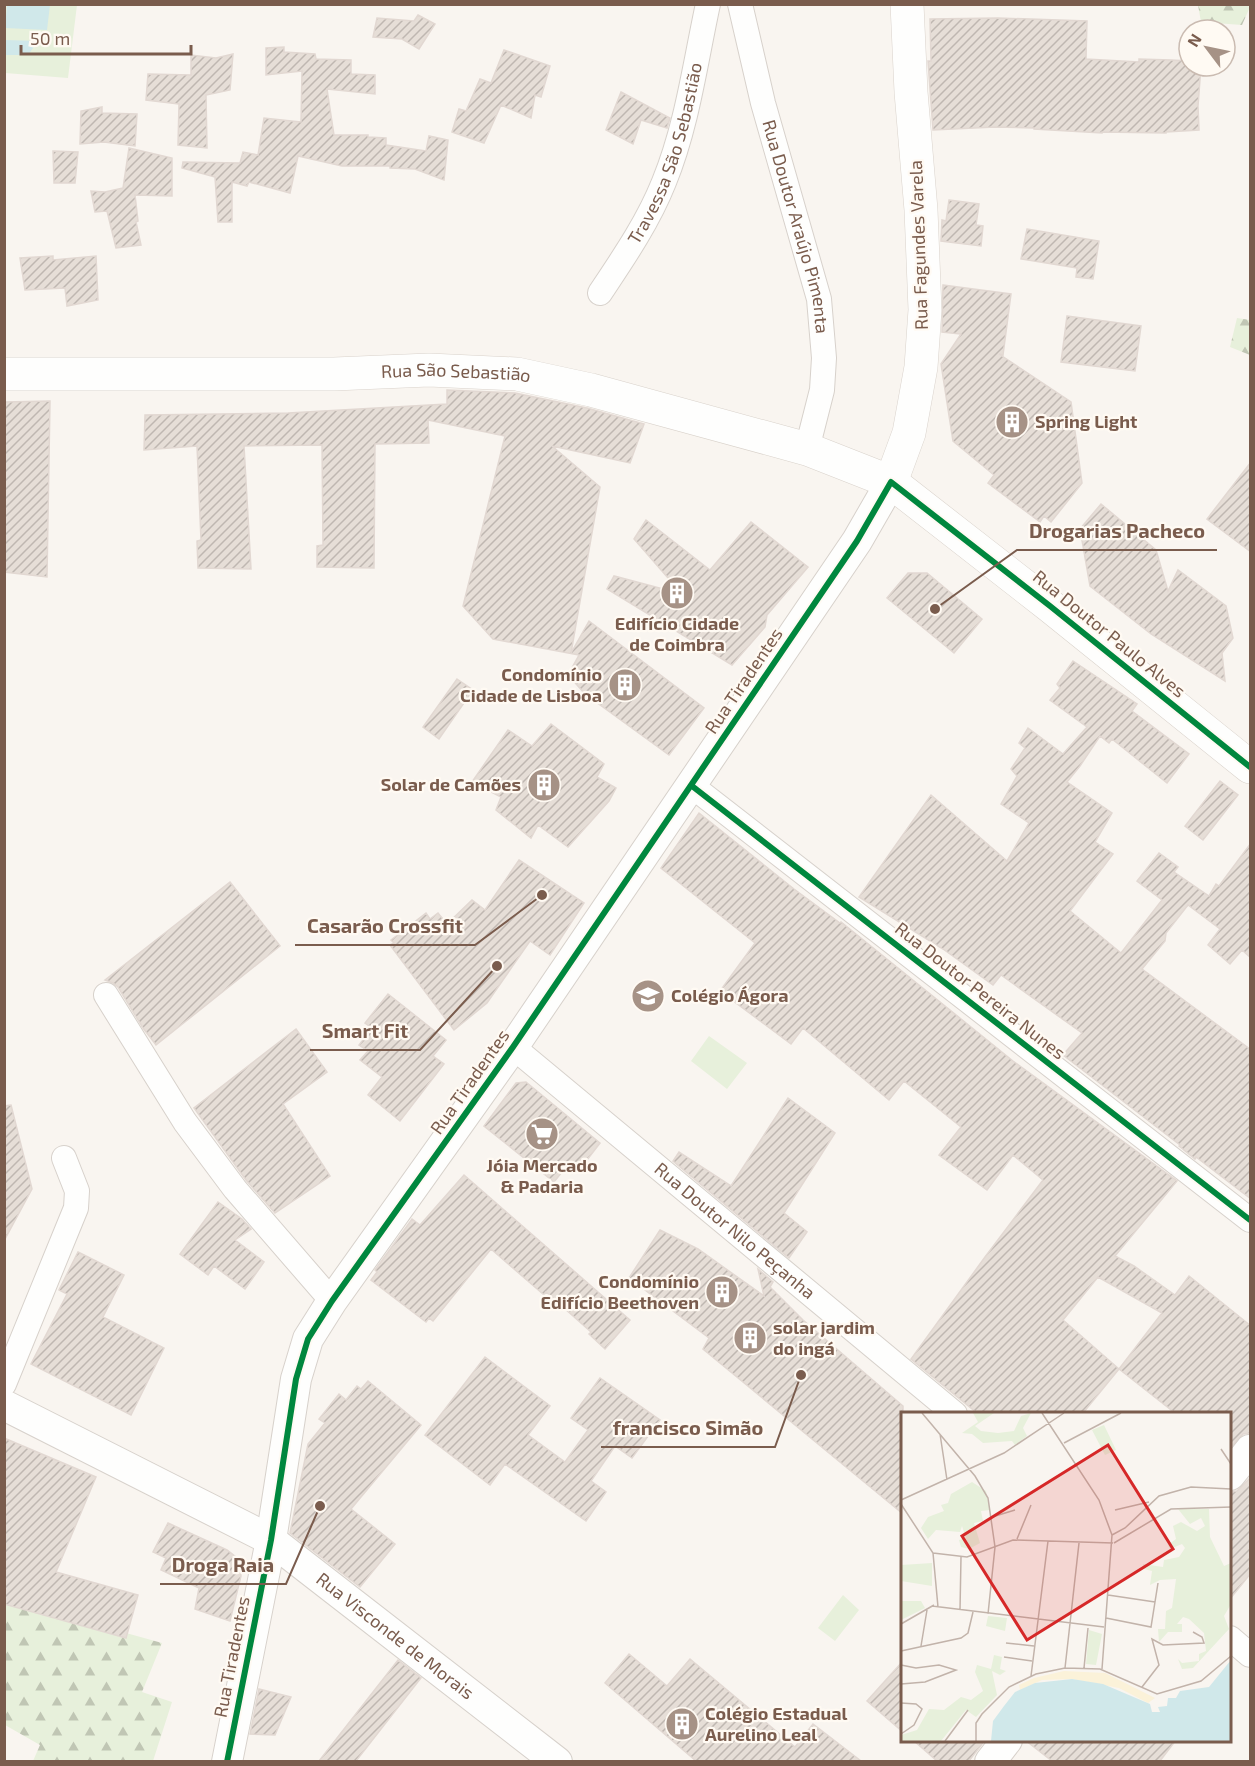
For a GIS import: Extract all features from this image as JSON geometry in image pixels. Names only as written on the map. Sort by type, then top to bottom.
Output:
[{"type":"main road","name":"Rua Fagundes Varela","points":[[891,482],[909,433],[921,367],[925,310],[921,210],[911,92],[907,4]]},
{"type":"main road","name":"Rua São Sebastião","points":[[4,374],[334,374],[429,370],[517,374],[591,390],[807,449],[891,482]]},
{"type":"main road","name":"Rua Doutor Paulo Alves","points":[[891,482],[1251,767]]},
{"type":"street","name":"Travessa São Sebastião","points":[[600,293],[639,233],[664,183],[681,134],[708,4]]},
{"type":"street","name":"Rua Doutor Araújo Pimenta","points":[[740,4],[762,103],[819,299],[824,358],[822,390],[807,449]]},
{"type":"street","name":"Rua Tiradentes","points":[[227,1761],[271,1540],[296,1379],[308,1339],[332,1301],[513,1047],[692,786],[857,541],[891,482]]},
{"type":"street","name":"Rua Doutor Pereira Nunes","points":[[692,786],[1251,1220]]},
{"type":"street","points":[[106,995],[185,1122],[235,1189],[332,1301]]},
{"type":"street","name":"Rua Doutor Nilo Peçanha","points":[[513,1047],[954,1412]]},
{"type":"street","points":[[4,1384],[76,1208],[77,1191],[64,1158]]},
{"type":"street","name":"Rua Visconde de Morais","points":[[4,1405],[271,1540],[556,1761]]},
{"type":"street","points":[[1231,1474],[1251,1450]]},
{"type":"street","points":[[1231,1639],[1251,1655]]},
{"type":"street","points":[[990,1761],[1005,1742]]},
{"type":"green space","points":[[4,5],[77,5],[68,78],[5,73]]},
{"type":"green space","points":[[1198,5],[1250,5],[1242,25],[1237,25],[1237,18],[1200,18]]},
{"type":"green space","points":[[1237,318],[1250,320],[1250,355],[1230,347]]},
{"type":"green space","points":[[709,1036],[747,1063],[727,1089],[691,1061]]},
{"type":"green space","points":[[843,1595],[859,1610],[835,1641],[818,1628]]},
{"type":"green space","points":[[4,1599],[162,1643],[142,1692],[172,1702],[153,1761],[33,1761],[40,1745],[5,1725]]},
{"type":"water","points":[[7,5],[50,5],[47,30],[5,28]]},
{"type":"water","points":[[5,40],[38,41],[28,55],[5,55]]},
{"type":"building","points":[[418,15],[435,24],[419,49],[402,39],[373,37],[377,18],[414,21]]},
{"type":"building","points":[[998,18],[1087,21],[1086,59],[1139,62],[1139,59],[1177,61],[1177,78],[1200,78],[1199,130],[1166,133],[1102,133],[995,127],[933,130],[928,61],[931,61],[930,19]]},
{"type":"building","points":[[284,47],[284,52],[315,54],[316,59],[351,60],[351,74],[375,75],[375,94],[327,89],[334,135],[368,135],[368,137],[386,138],[386,145],[426,151],[429,136],[448,140],[444,180],[415,169],[390,168],[390,166],[342,166],[298,156],[290,193],[249,182],[247,186],[232,182],[232,222],[218,222],[215,177],[182,168],[183,162],[240,163],[243,152],[258,155],[264,118],[301,122],[302,71],[266,75],[266,48]]},
{"type":"building","points":[[504,50],[550,66],[541,97],[535,95],[531,118],[501,105],[484,143],[452,132],[459,109],[466,111],[480,79],[491,83]]},
{"type":"building","points":[[233,54],[230,90],[206,95],[207,148],[178,145],[179,104],[146,100],[148,74],[191,75],[191,55],[216,58]]},
{"type":"building","points":[[621,92],[670,118],[667,128],[641,120],[633,144],[606,130]]},
{"type":"building","points":[[102,107],[102,113],[137,114],[135,146],[104,142],[80,144],[81,111]]},
{"type":"building","points":[[129,148],[172,158],[172,196],[135,195],[138,221],[136,222],[141,245],[116,248],[107,211],[95,212],[91,191],[105,192],[123,188]]},
{"type":"building","points":[[53,151],[78,152],[75,183],[54,183]]},
{"type":"building","points":[[949,200],[979,204],[976,225],[983,226],[981,246],[941,241],[942,220],[946,221]]},
{"type":"building","points":[[1027,229],[1099,241],[1093,279],[1076,277],[1077,268],[1021,259]]},
{"type":"building","points":[[53,256],[53,260],[96,256],[98,300],[67,306],[65,288],[25,290],[20,258]]},
{"type":"building","name":"Spring Light","points":[[943,285],[1011,294],[1003,355],[999,354],[1071,402],[1082,483],[1051,522],[1044,516],[1040,522],[988,483],[994,475],[953,441],[941,364],[961,334],[942,332]]},
{"type":"building","points":[[1067,316],[1141,326],[1135,371],[1061,362]]},
{"type":"building","points":[[447,390],[515,393],[587,408],[644,424],[630,463],[552,446],[600,487],[571,653],[589,621],[704,708],[669,755],[585,694],[568,675],[579,655],[493,639],[463,606],[505,436],[428,420],[429,443],[375,444],[374,568],[317,567],[317,546],[323,545],[322,445],[244,446],[251,569],[198,568],[197,541],[201,540],[197,446],[144,450],[145,415],[288,413],[447,404]]},
{"type":"building","points":[[50,401],[47,577],[4,572],[4,402]]},
{"type":"building","points":[[1251,462],[1251,552],[1207,519]]},
{"type":"building","points":[[1101,504],[1156,550],[1168,591],[1178,570],[1226,606],[1233,638],[1222,653],[1225,681],[1151,634],[1090,586],[1080,529]]},
{"type":"building","name":"Edifício Cidade de Coimbra","points":[[646,520],[710,570],[751,522],[808,567],[767,615],[765,627],[732,665],[607,589],[614,576],[682,594],[634,539]]},
{"type":"building","points":[[908,573],[927,573],[982,619],[954,653],[887,598]]},
{"type":"building","points":[[1073,661],[1137,704],[1132,711],[1189,754],[1167,783],[1112,739],[1109,743],[1100,736],[1067,782],[1112,813],[1095,842],[1113,854],[1070,911],[1121,953],[1162,900],[1137,881],[1159,853],[1178,867],[1174,872],[1209,896],[1216,884],[1219,886],[1251,843],[1251,958],[1242,950],[1230,964],[1208,945],[1220,929],[1188,905],[1166,933],[1165,941],[1142,969],[1251,1050],[1251,1199],[1196,1157],[1195,1159],[1063,1055],[1082,1033],[1001,975],[993,985],[943,949],[859,897],[931,795],[1007,861],[1029,823],[1001,804],[1017,776],[1011,769],[1025,748],[1019,743],[1028,728],[1063,754],[1087,727],[1050,700],[1060,688],[1057,684]]},
{"type":"building","points":[[457,679],[473,690],[439,739],[423,727]]},
{"type":"building","name":"Solar de Camões","points":[[551,724],[604,764],[597,777],[616,788],[609,801],[568,847],[538,825],[531,838],[496,810],[501,797],[472,782],[508,730],[532,746]]},
{"type":"building","points":[[1220,781],[1238,795],[1203,840],[1185,826]]},
{"type":"building","points":[[699,813],[794,889],[841,922],[1013,1061],[1177,1181],[1115,1256],[1134,1266],[1175,1295],[1189,1276],[1251,1326],[1251,1433],[1243,1434],[1231,1447],[1231,1412],[1174,1412],[1119,1369],[1084,1412],[976,1412],[911,1359],[1043,1180],[1013,1155],[987,1190],[939,1155],[961,1127],[904,1081],[889,1100],[803,1028],[791,1044],[720,991],[755,943],[661,868]],"holes":[[[1098,1277],[1162,1313],[1119,1369],[1063,1320]]]},
{"type":"building","points":[[519,860],[584,903],[550,955],[530,941],[487,1003],[454,1030],[390,945],[394,943],[391,940],[426,913],[430,919],[438,913],[447,924],[472,900],[485,910]]},
{"type":"building","points":[[230,882],[280,946],[156,1045],[118,987],[105,980]]},
{"type":"building","points":[[388,994],[446,1040],[433,1056],[444,1064],[400,1121],[368,1095],[382,1077],[360,1060],[368,1051],[359,1045],[372,1028],[365,1023]]},
{"type":"building","points":[[296,1029],[327,1072],[283,1104],[330,1176],[275,1213],[246,1180],[194,1108]]},
{"type":"building","name":"Jóia Mercado & Padaria","points":[[526,1082],[600,1143],[580,1169],[570,1162],[554,1182],[484,1126],[516,1083]]},
{"type":"building","points":[[788,1098],[835,1133],[784,1213],[807,1232],[789,1258],[673,1161],[679,1152],[731,1186]]},
{"type":"building","points":[[11,1105],[32,1189],[4,1241],[4,1106]]},
{"type":"building","points":[[464,1175],[630,1320],[605,1349],[589,1334],[591,1332],[546,1292],[544,1295],[491,1249],[433,1321],[429,1318],[426,1322],[371,1280],[377,1272],[375,1270],[412,1219],[420,1225]]},
{"type":"building","points":[[218,1202],[242,1219],[251,1229],[235,1240],[264,1262],[245,1289],[214,1266],[208,1275],[180,1254]]},
{"type":"building","points":[[660,1230],[698,1249],[764,1296],[758,1269],[773,1282],[770,1287],[803,1320],[903,1406],[903,1412],[901,1412],[901,1512],[703,1349],[709,1338],[629,1278]]},
{"type":"building","points":[[78,1252],[124,1275],[103,1317],[164,1348],[131,1415],[31,1364],[67,1294],[59,1290]]},
{"type":"building","points":[[485,1357],[550,1406],[528,1435],[565,1462],[588,1430],[571,1418],[600,1378],[660,1420],[632,1458],[615,1446],[591,1481],[606,1492],[586,1521],[505,1464],[490,1485],[425,1435]]},
{"type":"building","points":[[368,1381],[421,1425],[351,1509],[395,1544],[360,1587],[290,1533],[308,1444],[325,1423],[319,1419],[339,1394],[346,1400],[357,1386],[361,1389]]},
{"type":"building","points":[[4,1438],[96,1477],[56,1572],[138,1595],[126,1638],[4,1604]]},
{"type":"building","points":[[1251,1477],[1251,1573],[1231,1598],[1231,1492],[1237,1491]]},
{"type":"building","points":[[168,1523],[227,1550],[236,1557],[241,1576],[230,1621],[195,1609],[199,1588],[161,1570],[166,1558],[153,1552]]},
{"type":"building","points":[[629,1654],[667,1686],[690,1659],[795,1747],[813,1724],[861,1761],[696,1761],[605,1683]]},
{"type":"building","points":[[398,1660],[421,1678],[356,1761],[319,1761]]},
{"type":"building","points":[[901,1663],[901,1730],[867,1701]]},
{"type":"building","points":[[259,1689],[291,1697],[275,1735],[250,1734]]},
{"type":"building","points":[[915,1742],[983,1742],[969,1761],[937,1761]]},
{"type":"building","points":[[1028,1742],[1174,1742],[1160,1761],[1052,1761]]},
{"type":"cycle path","points":[[227,1762],[271,1540],[296,1379],[308,1339],[332,1301],[513,1047],[857,541],[891,482],[1250,767]]},
{"type":"cycle path","points":[[692,786],[1250,1220]]},
{"type":"place","name":"Spring Light","points":[[1012,422]]},
{"type":"place","name":"Edifício Cidade de Coimbra","points":[[677,593]]},
{"type":"place","name":"Drogarias Pacheco","points":[[935,609]]},
{"type":"place","name":"Condomínio Cidade de Lisboa","points":[[625,685]]},
{"type":"place","name":"Solar de Camões","points":[[544,785]]},
{"type":"place","name":"Casarão Crossfit","points":[[542,895]]},
{"type":"place","name":"Smart Fit","points":[[497,966]]},
{"type":"place","name":"Colégio Ágora","points":[[648,996]]},
{"type":"place","name":"Jóia Mercado & Padaria","points":[[542,1134]]},
{"type":"place","name":"Condomínio Edifício Beethoven","points":[[722,1292]]},
{"type":"place","name":"solar jardim do ingá","points":[[750,1338]]},
{"type":"place","name":"francisco Simão","points":[[801,1375]]},
{"type":"place","name":"Droga Raia","points":[[320,1506]]},
{"type":"place","name":"Colégio Estadual Aurelino Leal","points":[[682,1724]]}]
